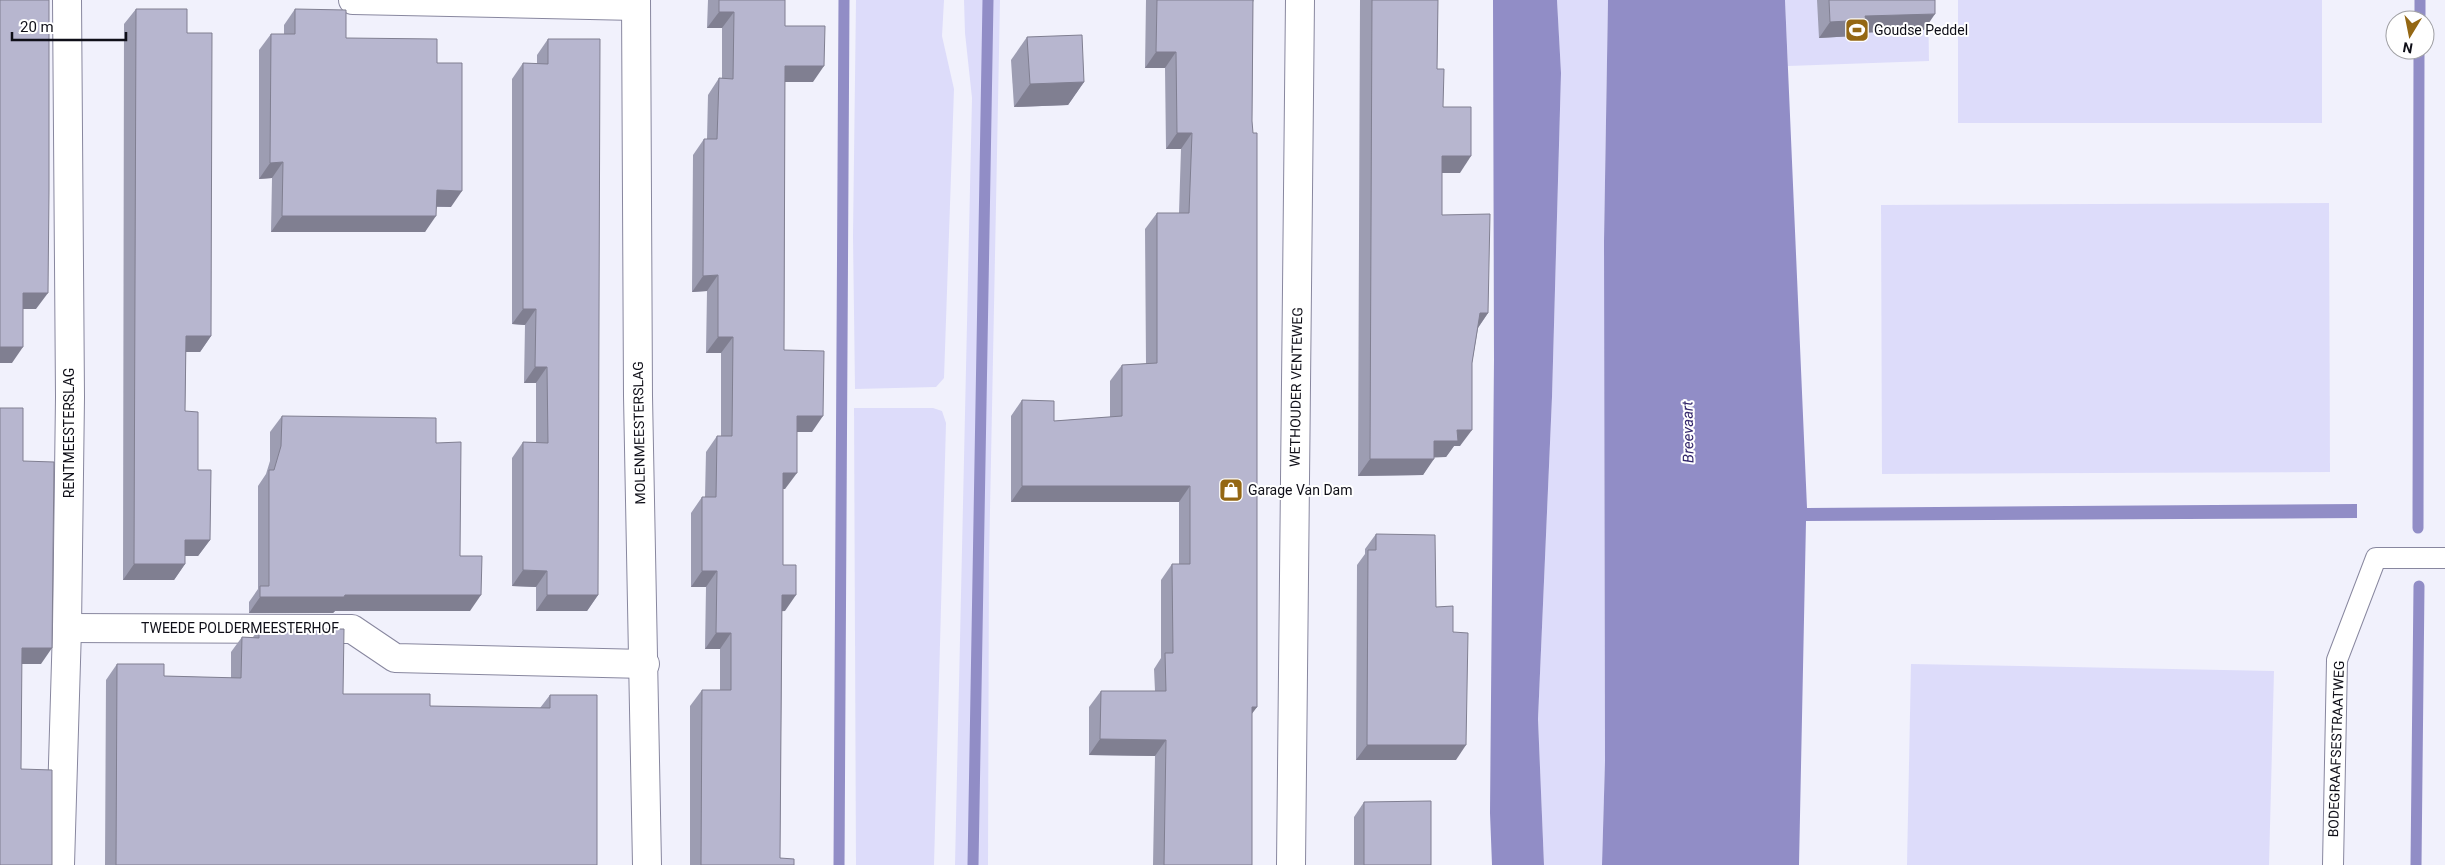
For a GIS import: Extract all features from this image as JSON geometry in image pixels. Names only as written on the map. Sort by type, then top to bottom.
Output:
[{"type":"street","name":"RENTMEESTERSLAG","points":[[60,865],[68,628],[70,397],[67,0]]},
{"type":"street","points":[[353,0],[636,3]]},
{"type":"street","name":"WETHOUDER VENTEWEG","points":[[1291,865],[1300,0]]},
{"type":"street","name":"MOLENMEESTERSLAG","points":[[636,3],[638,396],[645,664],[647,865]]},
{"type":"street","name":"TWEEDE POLDERMEESTERHOF","points":[[68,628],[352,629],[395,658],[645,664]]},
{"type":"lane","name":"BODEGRAAFSESTRAATWEG","points":[[2333,865],[2337,660],[2376,558],[2445,558]]},
{"type":"shaded area","points":[[856,0],[944,0],[942,36],[954,89],[944,378],[936,387],[855,389],[853,236]]},
{"type":"shaded area","points":[[964,0],[1000,0],[989,562],[988,865],[955,865],[972,98],[965,33]]},
{"type":"shaded area","points":[[1557,0],[1608,0],[1604,241],[1605,761],[1602,865],[1544,865],[1538,719],[1552,397],[1561,73]]},
{"type":"shaded area","name":"Goudse Peddel","points":[[1785,0],[1928,0],[1929,61],[1788,66]]},
{"type":"shaded area","points":[[1958,0],[2322,0],[2322,123],[1958,123]]},
{"type":"shaded area","points":[[2329,203],[2330,472],[1882,474],[1881,205]]},
{"type":"shaded area","points":[[854,408],[933,408],[942,411],[946,423],[934,865],[856,865]]},
{"type":"shaded area","points":[[1911,664],[2274,671],[2269,865],[1907,865]]},
{"type":"water","points":[[1493,0],[1557,0],[1561,73],[1552,397],[1538,719],[1544,865],[1492,865],[1490,813],[1494,359]]},
{"type":"water","name":"Breevaart","points":[[1608,0],[1785,0],[1807,508],[2357,504],[2357,518],[1806,521],[1799,865],[1602,865],[1605,761],[1604,241]]},
{"type":"building","points":[[0,0],[49,0],[48,293],[23,293],[23,347],[0,347]]},
{"type":"building","points":[[719,0],[785,0],[785,26],[825,26],[824,66],[785,66],[784,350],[824,351],[823,416],[797,416],[797,473],[783,473],[783,565],[796,565],[796,595],[782,595],[780,858],[794,859],[794,865],[701,865],[702,690],[731,690],[731,633],[716,633],[717,571],[702,571],[702,497],[716,497],[717,436],[732,436],[733,337],[718,337],[718,275],[703,276],[704,139],[717,139],[719,78],[733,79],[734,12],[719,12]]},
{"type":"building","points":[[1157,0],[1253,0],[1252,121],[1253,133],[1257,133],[1257,707],[1252,707],[1252,865],[1164,865],[1166,740],[1100,739],[1101,691],[1166,691],[1165,653],[1173,653],[1172,564],[1190,564],[1190,486],[1022,486],[1022,400],[1054,401],[1054,421],[1122,416],[1122,365],[1157,363],[1157,213],[1189,213],[1192,133],[1177,133],[1176,52],[1156,52]]},
{"type":"building","points":[[1372,0],[1438,0],[1437,69],[1444,69],[1443,107],[1471,107],[1471,156],[1442,156],[1442,215],[1490,214],[1488,313],[1480,313],[1472,363],[1472,430],[1457,430],[1458,441],[1434,441],[1434,459],[1370,459]]},
{"type":"building","points":[[1829,0],[1935,0],[1935,14],[1865,16],[1866,20],[1830,22]]},
{"type":"building","points":[[136,9],[187,9],[187,33],[212,33],[211,336],[186,336],[185,411],[198,412],[198,470],[211,470],[210,540],[185,540],[185,564],[134,564]]},
{"type":"building","points":[[295,9],[346,10],[346,38],[437,39],[437,63],[462,63],[462,191],[437,190],[436,216],[282,216],[283,162],[270,163],[271,34],[295,34]]},
{"type":"building","points":[[1082,35],[1084,82],[1030,84],[1027,37]]},
{"type":"building","points":[[548,39],[600,39],[598,595],[547,595],[547,571],[523,570],[523,442],[548,443],[547,367],[535,367],[536,309],[523,309],[523,63],[548,64]]},
{"type":"building","points":[[0,408],[23,408],[23,461],[54,462],[52,648],[22,648],[21,769],[52,770],[52,865],[0,865]]},
{"type":"building","points":[[282,416],[436,418],[436,443],[461,442],[460,556],[482,556],[481,595],[260,597],[260,586],[269,586],[269,470],[274,470],[281,446]]},
{"type":"building","points":[[1376,534],[1435,535],[1436,607],[1453,606],[1453,632],[1468,633],[1466,745],[1367,745],[1368,550],[1376,550]]},
{"type":"building","points":[[259,629],[344,629],[343,694],[430,694],[430,706],[550,708],[550,695],[597,695],[597,865],[116,865],[117,664],[164,664],[164,676],[241,678],[242,637],[259,638]]},
{"type":"building","points":[[1431,801],[1431,865],[1364,865],[1364,802]]},
{"type":"waterway","points":[[839,865],[844,0]]},
{"type":"waterway","points":[[973,865],[988,0]]},
{"type":"waterway","points":[[2420,0],[2420,10]]},
{"type":"waterway","points":[[2418,528],[2419,60]]},
{"type":"waterway","points":[[2416,865],[2419,586]]},
{"type":"place","name":"Goudse Peddel","points":[[1857,30]]},
{"type":"place","name":"Garage Van Dam","points":[[1231,490]]}]
